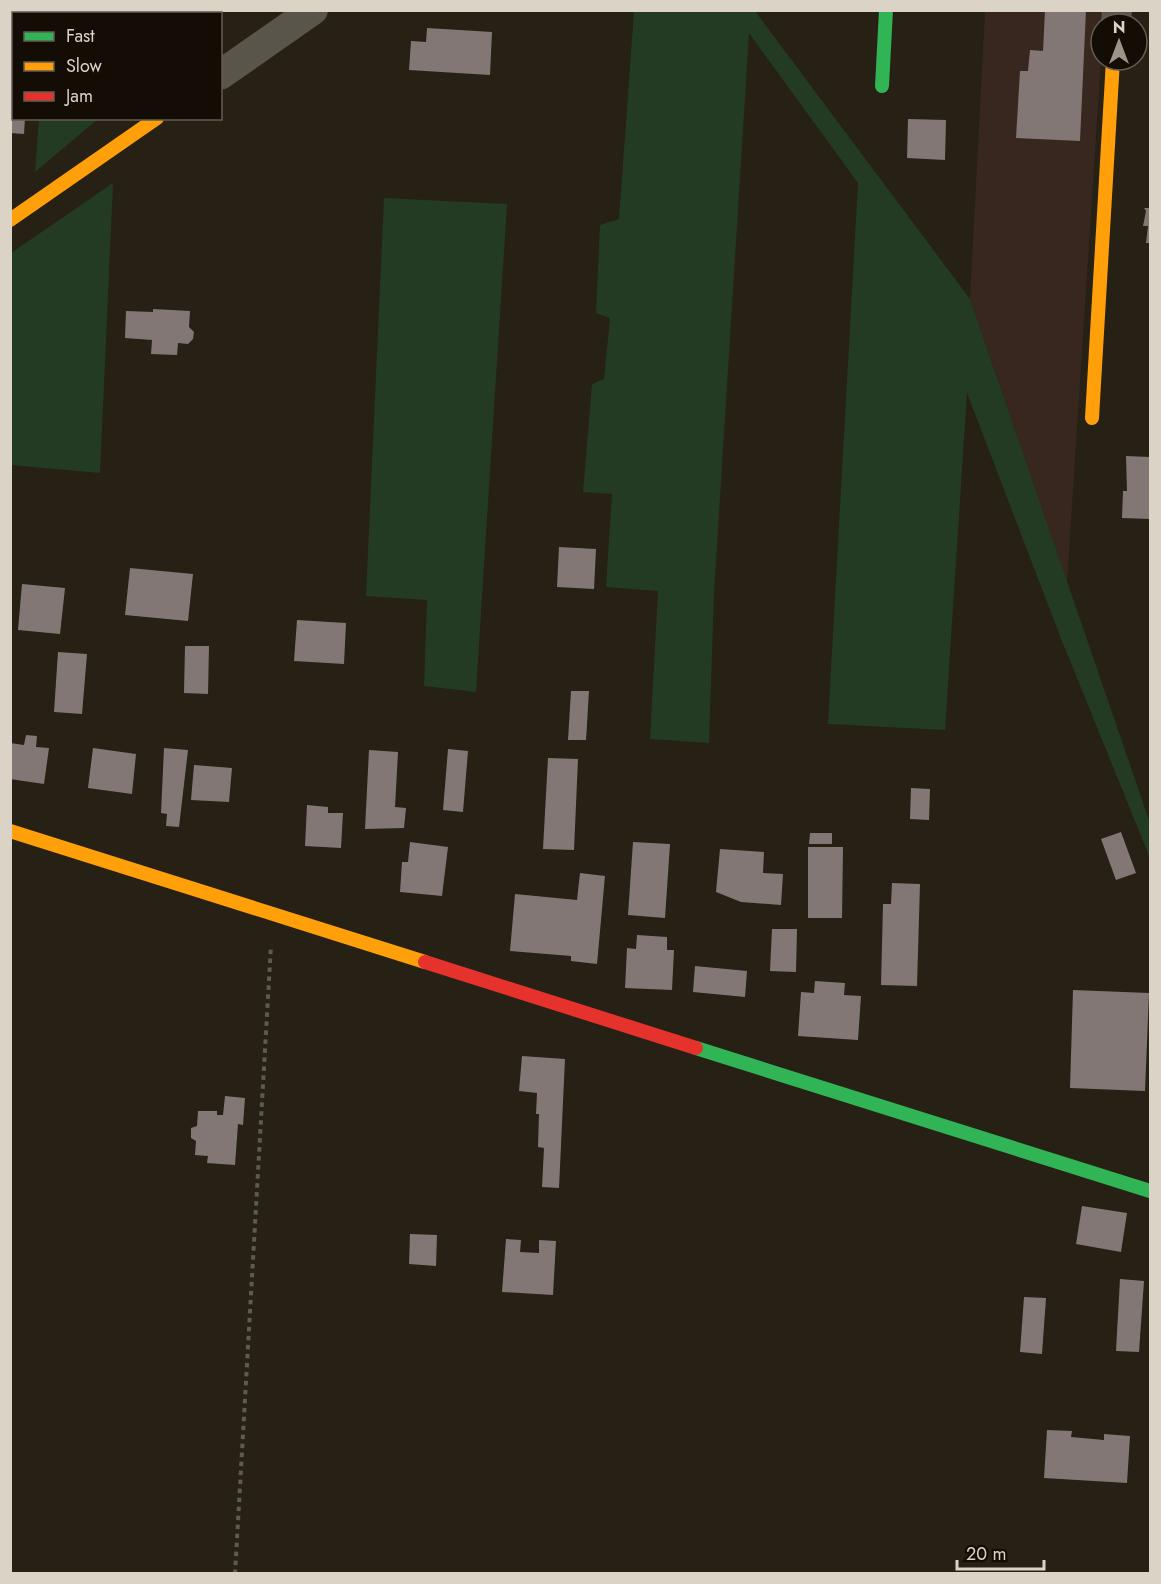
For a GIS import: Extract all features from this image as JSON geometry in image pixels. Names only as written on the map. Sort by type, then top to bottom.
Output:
[{"type":"street","points":[[222,74],[313,10]]},
{"type":"street","points":[[882,86],[886,10]]},
{"type":"street","points":[[1092,418],[1112,72]]},
{"type":"street","points":[[10,220],[154,120]]},
{"type":"street","points":[[10,831],[1150,1191]]},
{"type":"path","points":[[235,1574],[273,913]]},
{"type":"shaded area","points":[[985,11],[1126,11],[1089,12],[1089,72],[1100,72],[1067,583],[970,299]]},
{"type":"green space","points":[[46,10],[126,10],[126,12],[45,12]]},
{"type":"green space","points":[[634,11],[755,11],[970,299],[1150,823],[1150,858],[1060,636],[967,393],[945,730],[828,724],[858,183],[749,33],[714,593],[709,743],[650,739],[658,591],[606,587],[612,494],[583,492],[592,384],[604,379],[610,318],[596,313],[600,225],[619,219]]},
{"type":"green space","points":[[39,120],[97,120],[35,172]]},
{"type":"green space","points":[[113,183],[100,473],[11,465],[11,253]]},
{"type":"green space","points":[[384,198],[507,204],[476,692],[424,686],[427,600],[366,596]]},
{"type":"building","points":[[1045,10],[1086,10],[1080,141],[1016,138],[1020,71],[1028,71],[1030,50],[1043,51]]},
{"type":"building","points":[[427,28],[492,32],[490,75],[409,70],[411,41],[426,42]]},
{"type":"building","points":[[10,99],[12,99],[12,120],[25,120],[24,134],[10,133]]},
{"type":"building","points":[[908,119],[946,120],[945,160],[907,158]]},
{"type":"building","points":[[1144,208],[1150,208],[1150,243],[1146,243],[1148,226],[1143,226],[1146,211]]},
{"type":"building","points":[[153,309],[190,311],[189,327],[194,332],[193,339],[188,344],[178,343],[177,355],[151,354],[152,340],[125,338],[126,311],[153,312]]},
{"type":"building","points":[[1126,456],[1150,457],[1150,519],[1122,518],[1123,491],[1127,491]]},
{"type":"building","points":[[559,547],[596,549],[594,589],[557,587]]},
{"type":"building","points":[[130,568],[193,574],[188,621],[125,615]]},
{"type":"building","points":[[22,584],[65,588],[60,634],[18,630]]},
{"type":"building","points":[[297,620],[346,623],[344,664],[294,661]]},
{"type":"building","points":[[185,646],[209,646],[208,694],[184,693]]},
{"type":"building","points":[[58,652],[87,654],[82,714],[54,712]]},
{"type":"building","points":[[571,691],[589,691],[586,740],[568,740]]},
{"type":"building","points":[[26,735],[37,736],[36,747],[49,748],[44,784],[10,779],[10,743],[24,745]]},
{"type":"building","points":[[93,748],[136,754],[132,794],[88,788]]},
{"type":"building","points":[[164,748],[188,750],[179,827],[166,826],[167,814],[161,813]]},
{"type":"building","points":[[448,749],[468,751],[463,812],[443,810]]},
{"type":"building","points":[[369,750],[398,752],[395,807],[406,808],[404,828],[365,829]]},
{"type":"building","points":[[548,758],[578,759],[574,850],[543,849]]},
{"type":"building","points":[[194,765],[232,768],[229,802],[191,800]]},
{"type":"building","points":[[911,788],[930,789],[929,820],[910,819]]},
{"type":"building","points":[[307,805],[328,807],[328,813],[343,813],[341,848],[305,846]]},
{"type":"building","points":[[1121,832],[1136,873],[1116,880],[1101,839]]},
{"type":"building","points":[[810,833],[832,833],[832,844],[809,844]]},
{"type":"building","points":[[410,842],[448,847],[442,896],[400,892],[402,862],[408,862]]},
{"type":"building","points":[[633,842],[670,844],[665,918],[628,915]]},
{"type":"building","points":[[808,847],[843,847],[842,918],[808,918]]},
{"type":"building","points":[[720,849],[764,852],[763,873],[783,874],[781,905],[741,902],[716,892]]},
{"type":"building","points":[[580,873],[605,876],[597,964],[571,961],[571,956],[510,951],[515,894],[577,900]]},
{"type":"building","points":[[892,883],[920,884],[917,986],[881,985],[883,904],[891,904]]},
{"type":"building","points":[[772,929],[797,929],[796,972],[770,971]]},
{"type":"building","points":[[637,935],[667,937],[667,950],[674,950],[672,990],[625,988],[627,948],[636,949]]},
{"type":"building","points":[[695,966],[747,971],[745,997],[693,992]]},
{"type":"building","points":[[815,981],[845,983],[844,995],[861,996],[858,1040],[798,1036],[801,992],[814,993]]},
{"type":"building","points":[[1073,990],[1149,993],[1145,1091],[1070,1088]]},
{"type":"building","points":[[522,1056],[565,1059],[559,1188],[542,1187],[544,1148],[538,1147],[537,1093],[519,1091]]},
{"type":"building","points":[[225,1096],[245,1098],[243,1125],[238,1124],[235,1165],[207,1163],[208,1156],[195,1155],[196,1141],[191,1138],[191,1128],[197,1126],[198,1111],[217,1111],[217,1115],[223,1115]]},
{"type":"building","points":[[1082,1206],[1127,1213],[1121,1252],[1076,1244]]},
{"type":"building","points":[[410,1234],[437,1235],[436,1266],[409,1264]]},
{"type":"building","points":[[506,1239],[521,1240],[520,1252],[539,1253],[539,1240],[556,1241],[553,1295],[502,1292]]},
{"type":"building","points":[[1120,1279],[1144,1281],[1139,1352],[1116,1351]]},
{"type":"building","points":[[1024,1297],[1046,1298],[1042,1354],[1020,1352]]},
{"type":"building","points":[[1047,1430],[1072,1431],[1071,1437],[1104,1440],[1104,1434],[1130,1436],[1127,1483],[1044,1478]]},
{"type":"traffic: fast","points":[[882,86],[886,10]]},
{"type":"traffic: fast","points":[[696,1048],[1150,1191]]},
{"type":"traffic: slow","points":[[1092,418],[1112,72]]},
{"type":"traffic: slow","points":[[10,220],[154,120]]},
{"type":"traffic: slow","points":[[10,831],[425,962]]},
{"type":"traffic: jam","points":[[425,962],[696,1048]]}]
